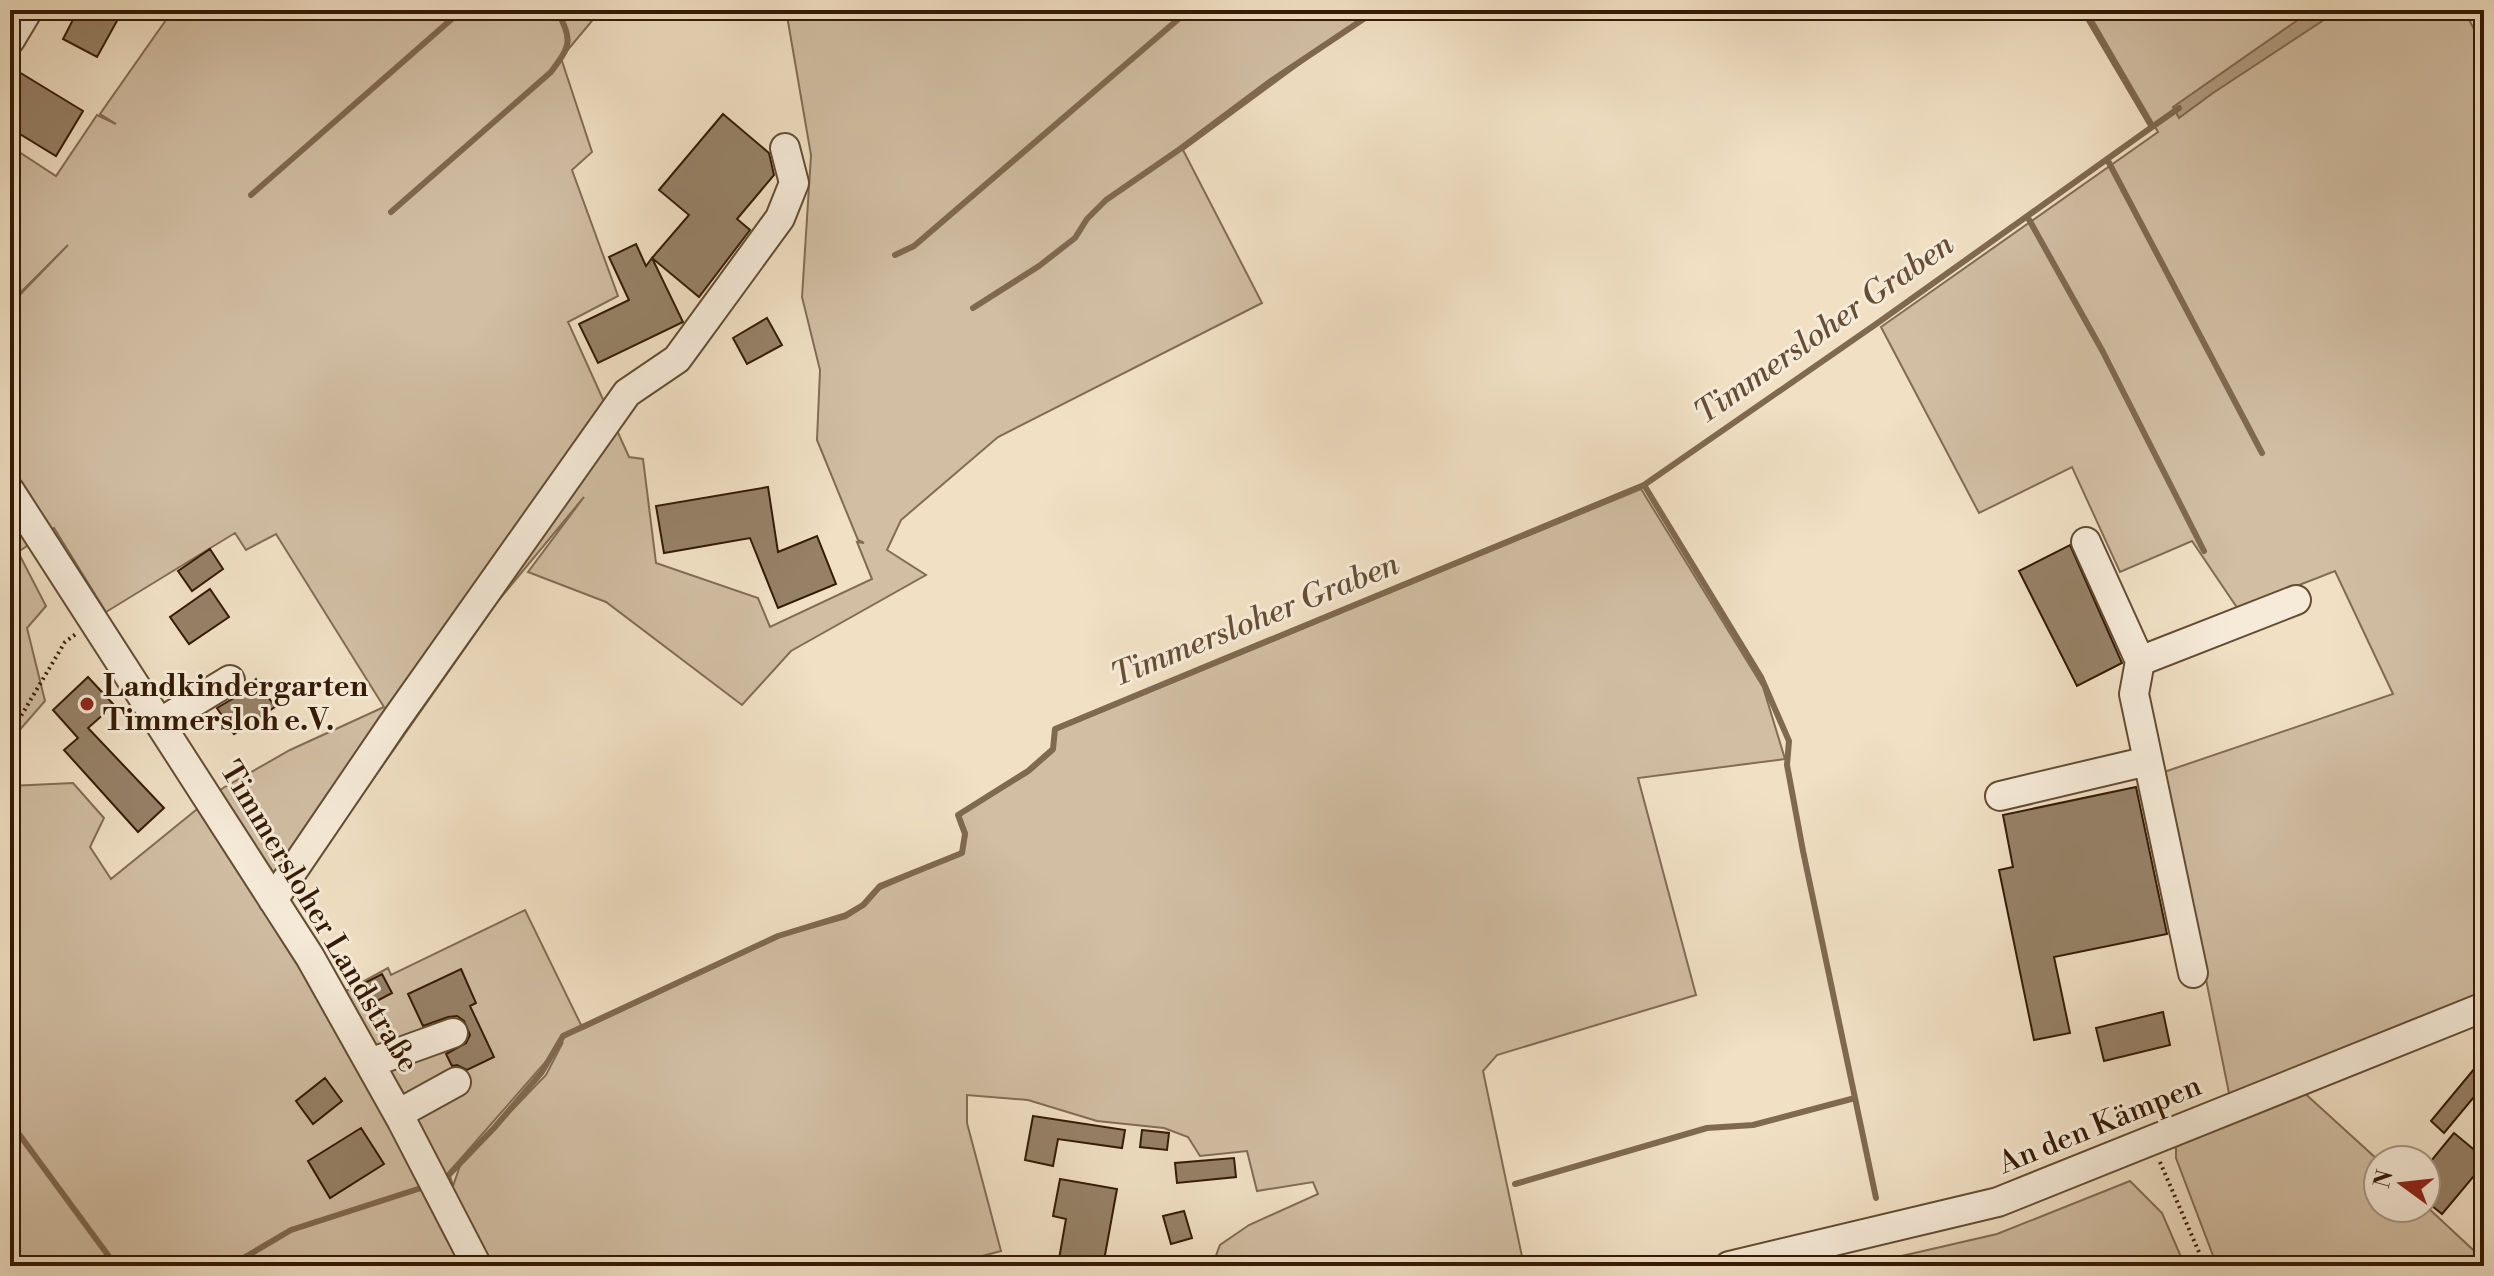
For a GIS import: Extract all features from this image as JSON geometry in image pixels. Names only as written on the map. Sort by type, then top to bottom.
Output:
[{"type":"street","points":[[10,40],[28,10]]},
{"type":"street","points":[[273,900],[392,725],[627,393],[677,359],[780,218],[794,183],[785,148]]},
{"type":"street","name":"Timmersloher Landstraße","points":[[10,491],[310,957],[398,1114],[477,1266]]},
{"type":"street","points":[[2086,542],[2140,661],[2134,694],[2193,973]]},
{"type":"street","points":[[2140,661],[2296,600]]},
{"type":"street","points":[[161,722],[230,680]]},
{"type":"street","points":[[2000,796],[2148,761]]},
{"type":"street","name":"An den Kämpen","points":[[1729,1266],[1998,1202],[2484,1007]]},
{"type":"street","points":[[370,1063],[453,1033]]},
{"type":"street","points":[[398,1114],[456,1082]]},
{"type":"path","points":[[10,729],[15,726],[65,642],[96,621]]},
{"type":"path","points":[[2150,1140],[2205,1266]]},
{"type":"shaded area","points":[[173,10],[601,10],[561,58],[592,152],[572,170],[618,296],[568,322],[629,457],[643,459],[656,563],[758,598],[770,627],[872,579],[857,542],[864,543],[858,540],[817,440],[820,370],[802,297],[811,155],[786,10],[1373,10],[1183,150],[1262,303],[998,437],[901,520],[887,550],[926,575],[791,651],[742,705],[606,602],[528,572],[584,497],[498,601],[287,902],[346,991],[388,968],[391,975],[525,910],[583,1029],[779,937],[846,918],[865,906],[880,889],[963,853],[967,833],[960,815],[1029,773],[1054,751],[1055,731],[1641,489],[1763,687],[1785,759],[1638,778],[1696,995],[1497,1055],[1483,1071],[1524,1266],[1212,1266],[1220,1245],[1249,1225],[1318,1194],[1313,1182],[1257,1191],[1247,1151],[1200,1156],[1188,1137],[1164,1128],[1097,1121],[1028,1100],[967,1095],[967,1123],[1001,1251],[945,1266],[10,1266],[10,786],[73,783],[104,818],[90,847],[111,879],[223,788],[290,750],[384,707],[276,534],[246,550],[235,533],[106,612],[54,528],[18,552],[46,606],[27,628],[45,701],[10,741],[10,305],[68,245],[10,303],[10,146],[56,176],[97,115],[116,124],[100,114]],"holes":[[[563,1042],[546,1075],[461,1163],[453,1186],[449,1172]]]},
{"type":"shaded area","points":[[2087,10],[2464,10],[2484,48],[2484,994],[2230,1098],[2164,772],[2393,694],[2335,571],[2238,609],[2192,541],[2120,572],[2072,467],[1979,513],[1881,327],[2158,132]]},
{"type":"shaded area","points":[[2312,10],[2339,10],[2179,118],[2173,107]]},
{"type":"shaded area","points":[[2300,1089],[2362,1145],[2362,1224],[2442,1224],[2442,1221],[2484,1260],[2484,1266],[2217,1266],[2176,1158],[2176,1141]]},
{"type":"shaded area","points":[[2130,1181],[2162,1213],[2185,1266],[1858,1266],[1997,1234]]},
{"type":"building","points":[[78,10],[123,10],[97,57],[63,39]]},
{"type":"building","points":[[19,72],[83,111],[56,156],[10,128],[10,87]]},
{"type":"building","points":[[723,114],[769,153],[774,175],[737,219],[750,230],[699,297],[652,258],[689,215],[659,190]]},
{"type":"building","points":[[636,244],[646,266],[652,258],[683,322],[598,363],[579,324],[629,300],[609,257]]},
{"type":"building","points":[[767,318],[782,345],[747,364],[733,338]]},
{"type":"building","points":[[768,487],[778,552],[817,536],[836,584],[778,608],[750,538],[664,553],[656,506]]},
{"type":"building","points":[[2070,545],[2122,663],[2077,686],[2019,571]]},
{"type":"building","points":[[210,549],[223,569],[192,591],[178,571]]},
{"type":"building","points":[[210,589],[229,617],[189,644],[170,617]]},
{"type":"building","points":[[88,677],[114,705],[88,728],[164,808],[138,832],[64,750],[78,738],[53,710]]},
{"type":"building","points":[[256,679],[275,707],[234,734],[217,708],[239,695]]},
{"type":"building","points":[[2136,787],[2167,934],[2054,957],[2070,1033],[2034,1040],[1999,870],[2013,867],[2003,815]]},
{"type":"building","points":[[461,969],[476,1003],[470,1006],[494,1057],[467,1070],[452,1066],[446,1054],[466,1043],[470,1035],[464,1021],[457,1016],[448,1017],[423,1026],[408,994]]},
{"type":"building","points":[[382,974],[392,993],[362,1009],[351,990]]},
{"type":"building","points":[[2163,1012],[2170,1045],[2104,1061],[2096,1028]]},
{"type":"building","points":[[2484,1057],[2484,1085],[2444,1133],[2431,1121]]},
{"type":"building","points":[[325,1078],[342,1101],[313,1124],[296,1101]]},
{"type":"building","points":[[1033,1116],[1125,1130],[1122,1148],[1058,1139],[1053,1166],[1025,1160]]},
{"type":"building","points":[[361,1128],[384,1164],[330,1198],[308,1161]]},
{"type":"building","points":[[1142,1130],[1169,1133],[1167,1150],[1140,1147]]},
{"type":"building","points":[[2454,1133],[2484,1158],[2484,1164],[2442,1214],[2442,1148]]},
{"type":"building","points":[[1234,1158],[1236,1177],[1177,1183],[1175,1163]]},
{"type":"building","points":[[1060,1179],[1117,1189],[1103,1266],[1059,1259],[1066,1219],[1053,1216]]},
{"type":"building","points":[[1184,1211],[1192,1238],[1171,1244],[1163,1216]]},
{"type":"waterway","points":[[251,195],[462,10]]},
{"type":"waterway","points":[[391,212],[551,72],[568,42],[557,10]]},
{"type":"waterway","points":[[895,255],[914,246],[1189,10]]},
{"type":"waterway","points":[[973,308],[1039,266],[1075,238],[1087,219],[1106,200],[1271,81],[1377,10]]},
{"type":"waterway","points":[[2083,10],[2152,127],[2179,108]]},
{"type":"waterway","name":"Timmersloher Graben","points":[[444,1180],[542,1072],[563,1036],[778,936],[846,915],[863,905],[880,886],[962,853],[965,834],[958,815],[1028,771],[1053,749],[1055,729],[1644,485],[2152,127]]},
{"type":"waterway","points":[[2107,159],[2262,453]]},
{"type":"waterway","points":[[2027,216],[2103,352],[2204,551]]},
{"type":"waterway","points":[[1515,1184],[1707,1128],[1753,1125],[1855,1098],[1787,765],[1789,741],[1761,677],[1644,485]]},
{"type":"waterway","points":[[1855,1098],[1876,1198]]},
{"type":"waterway","points":[[10,1122],[116,1266]]},
{"type":"waterway","name":"Timmersloher Graben","points":[[230,1266],[291,1230],[421,1188]]},
{"type":"place","name":"Landkindergarten Timmersloh e.V.","points":[[87,704]]}]
